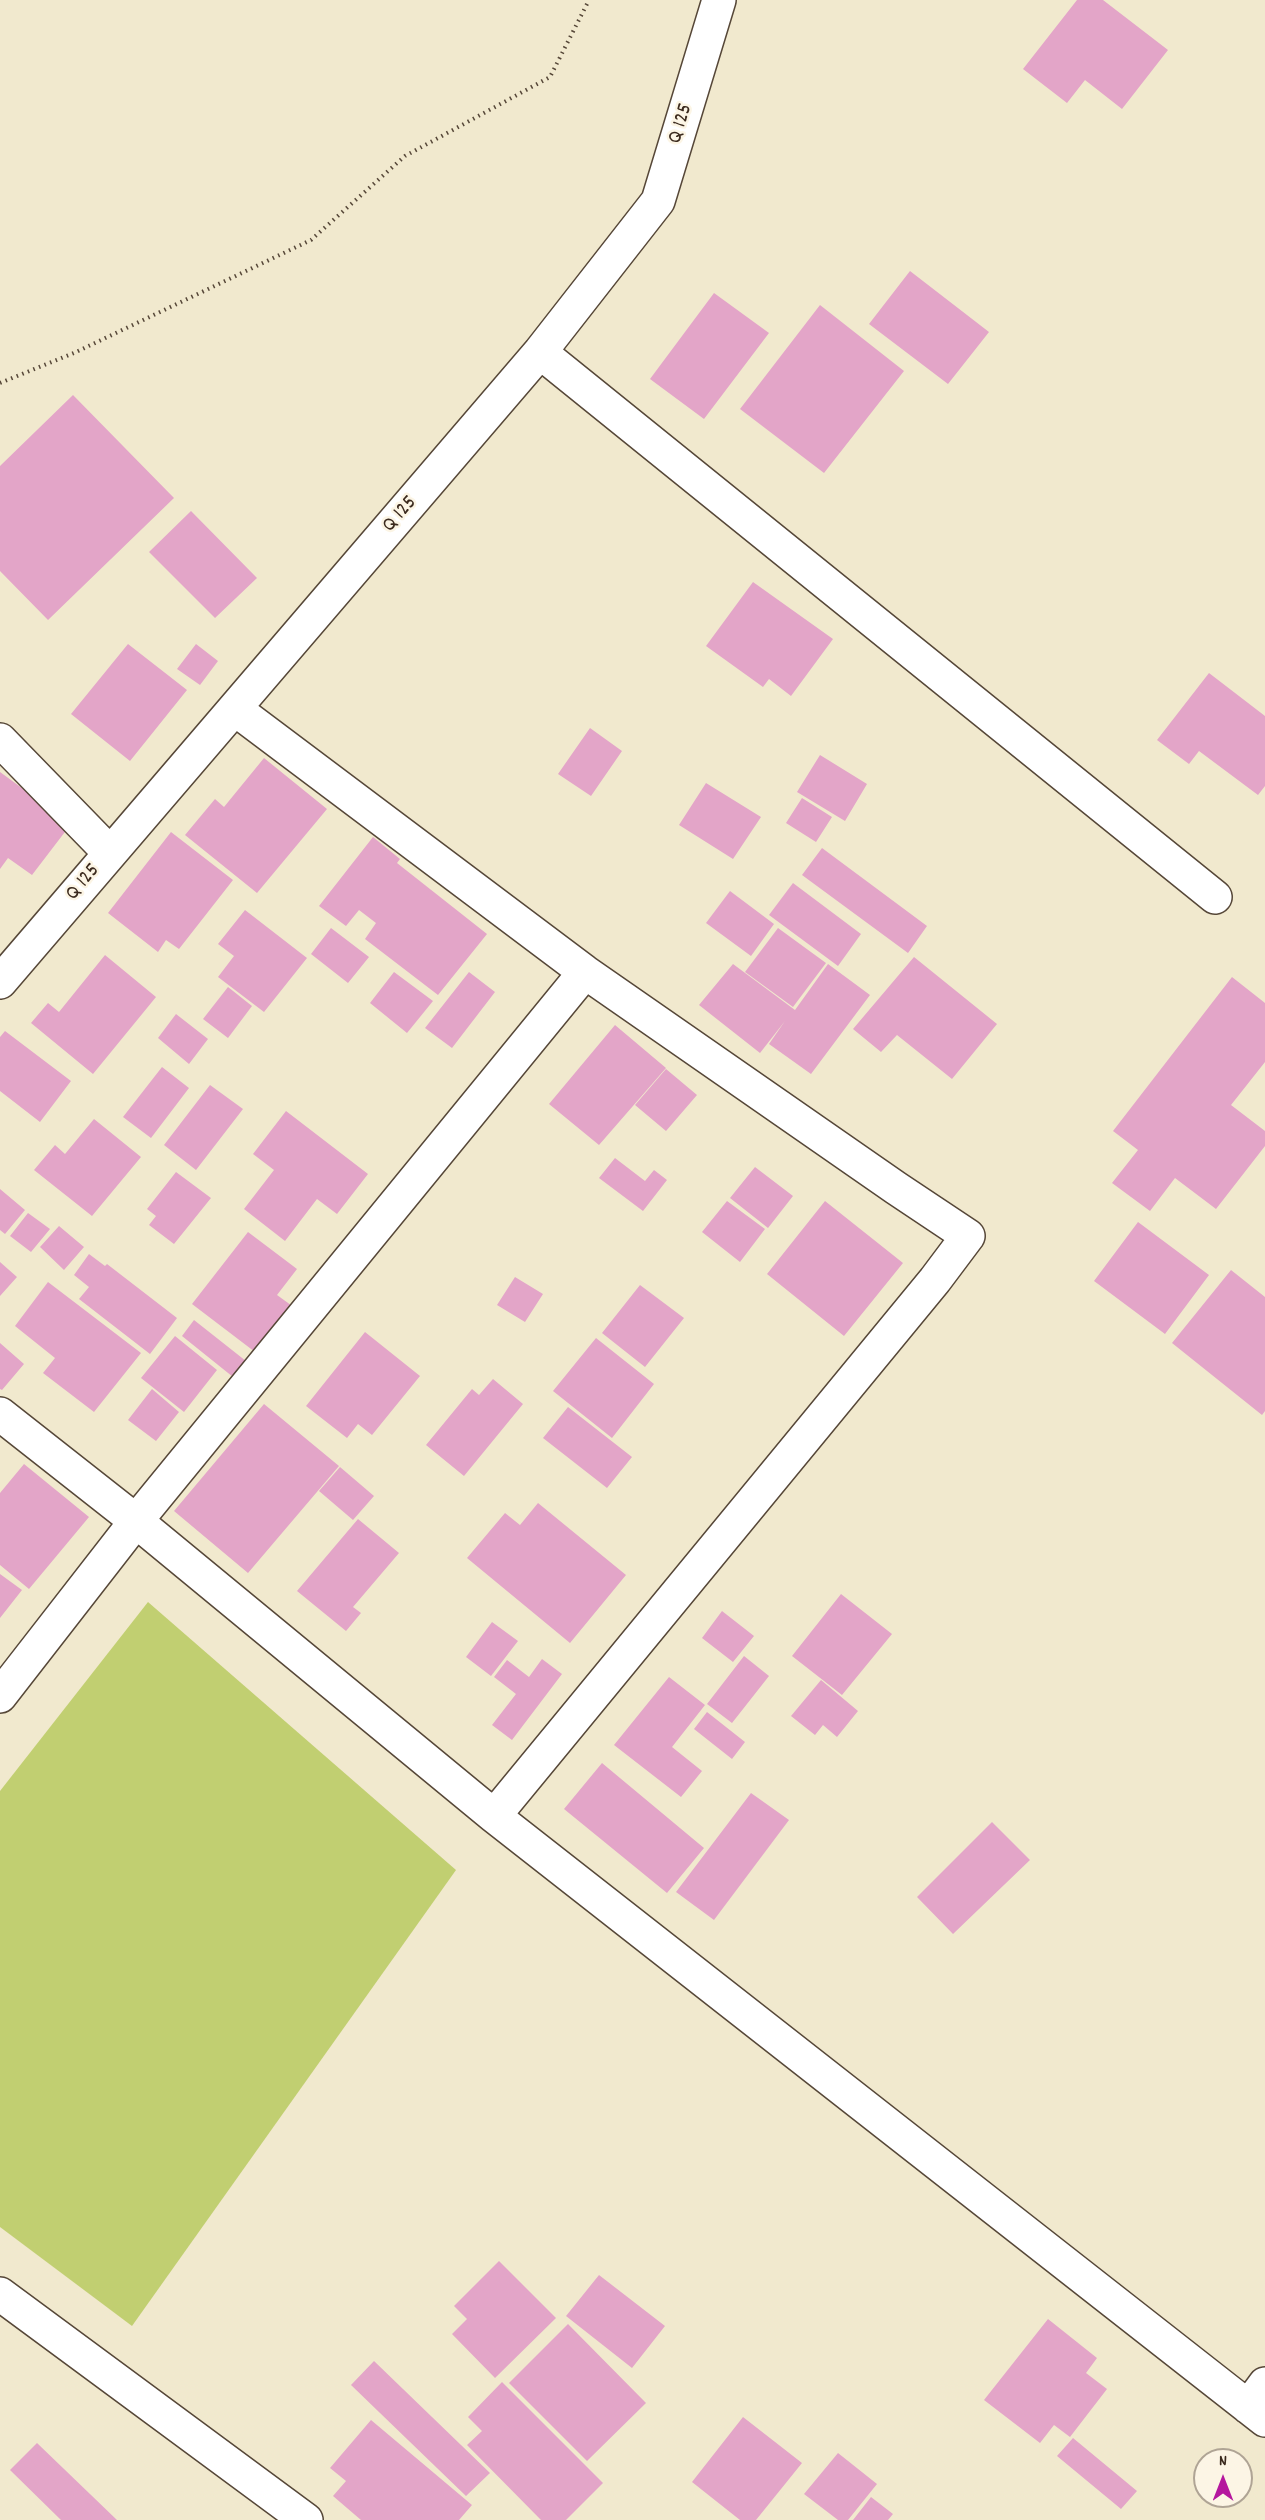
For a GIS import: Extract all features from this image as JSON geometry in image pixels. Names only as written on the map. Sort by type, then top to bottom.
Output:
[{"type":"street","name":"Q 125","points":[[0,982],[540,352],[658,201],[719,0]]},
{"type":"street","points":[[540,352],[1215,897]]},
{"type":"street","points":[[236,709],[585,972],[896,1188],[969,1236],[494,1816]]},
{"type":"street","points":[[0,740],[110,853]]},
{"type":"street","points":[[0,1696],[136,1521],[585,972]]},
{"type":"street","points":[[0,1414],[136,1521],[494,1816],[1259,2404]]},
{"type":"street","points":[[0,2294],[306,2520]]},
{"type":"path","points":[[0,383],[74,353],[311,240],[405,156],[550,77],[589,0]]},
{"type":"green space","points":[[148,1602],[456,1870],[132,2326],[0,2227],[0,1791]]},
{"type":"building","points":[[1077,0],[1103,0],[1168,50],[1122,109],[1085,80],[1067,103],[1023,69]]},
{"type":"building","points":[[910,271],[989,332],[948,384],[869,324]]},
{"type":"building","points":[[714,293],[769,333],[704,419],[650,379]]},
{"type":"building","points":[[820,305],[904,371],[824,473],[740,409]]},
{"type":"building","points":[[73,395],[174,498],[48,620],[0,571],[0,466]]},
{"type":"building","points":[[191,511],[257,578],[215,618],[149,552]]},
{"type":"building","points":[[753,582],[833,639],[791,696],[769,679],[763,687],[706,646]]},
{"type":"building","points":[[128,644],[187,690],[130,761],[71,714]]},
{"type":"building","points":[[196,644],[218,661],[200,685],[177,669]]},
{"type":"building","points":[[1209,673],[1265,716],[1265,786],[1258,795],[1199,751],[1189,764],[1157,740]]},
{"type":"building","points":[[590,728],[622,751],[591,796],[558,774]]},
{"type":"building","points":[[820,755],[867,784],[845,821],[797,792]]},
{"type":"building","points":[[264,758],[327,809],[257,893],[185,835],[215,799],[224,807]]},
{"type":"building","points":[[0,772],[71,824],[32,875],[8,858],[0,869]]},
{"type":"building","points":[[706,783],[761,817],[733,859],[679,825]]},
{"type":"building","points":[[802,798],[832,817],[816,842],[786,823]]},
{"type":"building","points":[[171,832],[233,880],[179,949],[166,940],[158,952],[108,913]]},
{"type":"building","points":[[373,837],[400,859],[397,863],[487,934],[438,995],[365,939],[376,923],[359,910],[346,926],[319,906]]},
{"type":"building","points":[[822,848],[927,926],[908,953],[802,875]]},
{"type":"building","points":[[793,883],[861,934],[838,966],[769,915]]},
{"type":"building","points":[[730,891],[774,924],[751,956],[706,923]]},
{"type":"building","points":[[245,910],[307,958],[264,1012],[218,977],[234,956],[218,944]]},
{"type":"building","points":[[331,928],[369,957],[348,983],[311,954]]},
{"type":"building","points":[[778,928],[826,963],[793,1007],[745,972]]},
{"type":"building","points":[[105,955],[156,997],[93,1074],[31,1023],[48,1003],[59,1012]]},
{"type":"building","points":[[914,957],[997,1024],[952,1079],[897,1035],[881,1052],[853,1029]]},
{"type":"building","points":[[733,964],[795,1010],[828,964],[870,995],[811,1074],[769,1044],[785,1021],[760,1053],[699,1005]]},
{"type":"building","points":[[394,972],[433,1001],[407,1033],[370,1003]]},
{"type":"building","points":[[469,972],[495,992],[452,1048],[425,1028]]},
{"type":"building","points":[[1232,977],[1265,1003],[1265,1062],[1231,1105],[1265,1131],[1265,1146],[1216,1209],[1175,1178],[1150,1211],[1112,1183],[1138,1150],[1113,1131]]},
{"type":"building","points":[[228,987],[252,1006],[228,1038],[203,1019]]},
{"type":"building","points":[[176,1014],[208,1039],[189,1064],[158,1038]]},
{"type":"building","points":[[615,1025],[666,1068],[599,1145],[549,1104]]},
{"type":"building","points":[[5,1031],[71,1081],[40,1122],[0,1091],[0,1037]]},
{"type":"building","points":[[162,1067],[189,1088],[151,1138],[123,1117]]},
{"type":"building","points":[[666,1069],[697,1095],[666,1131],[635,1105]]},
{"type":"building","points":[[210,1085],[243,1109],[196,1170],[164,1145]]},
{"type":"building","points":[[286,1111],[368,1174],[337,1214],[317,1199],[285,1241],[244,1209],[274,1170],[253,1154]]},
{"type":"building","points":[[94,1119],[141,1157],[92,1216],[34,1170],[55,1145],[65,1154]]},
{"type":"building","points":[[615,1158],[645,1181],[654,1170],[667,1180],[643,1211],[599,1178]]},
{"type":"building","points":[[755,1167],[793,1196],[768,1228],[730,1198]]},
{"type":"building","points":[[176,1172],[211,1198],[174,1244],[149,1225],[156,1216],[147,1209]]},
{"type":"building","points":[[0,1189],[25,1210],[5,1234],[0,1230]]},
{"type":"building","points":[[727,1201],[765,1229],[740,1262],[702,1232]]},
{"type":"building","points":[[825,1201],[903,1263],[844,1336],[767,1274]]},
{"type":"building","points":[[28,1213],[50,1229],[31,1252],[10,1236]]},
{"type":"building","points":[[1138,1222],[1209,1275],[1165,1334],[1094,1281]]},
{"type":"building","points":[[59,1226],[84,1247],[64,1270],[40,1247]]},
{"type":"building","points":[[248,1232],[297,1269],[277,1295],[295,1308],[259,1355],[192,1304]]},
{"type":"building","points":[[89,1254],[105,1266],[107,1264],[177,1318],[150,1354],[79,1299],[89,1287],[74,1275]]},
{"type":"building","points":[[0,1262],[17,1277],[0,1296]]},
{"type":"building","points":[[1231,1270],[1265,1297],[1265,1411],[1262,1415],[1172,1343]]},
{"type":"building","points":[[515,1277],[543,1294],[525,1322],[497,1305]]},
{"type":"building","points":[[48,1282],[141,1353],[94,1412],[43,1373],[55,1358],[15,1326]]},
{"type":"building","points":[[640,1285],[684,1318],[645,1367],[602,1333]]},
{"type":"building","points":[[194,1320],[251,1365],[238,1381],[182,1336]]},
{"type":"building","points":[[365,1332],[420,1376],[372,1435],[358,1424],[347,1438],[306,1406]]},
{"type":"building","points":[[175,1336],[217,1370],[184,1412],[141,1378]]},
{"type":"building","points":[[596,1338],[654,1384],[612,1438],[553,1391]]},
{"type":"building","points":[[0,1343],[24,1364],[2,1390],[0,1389]]},
{"type":"building","points":[[493,1379],[523,1404],[464,1476],[426,1445],[472,1389],[479,1395]]},
{"type":"building","points":[[152,1389],[179,1412],[156,1441],[128,1420]]},
{"type":"building","points":[[264,1404],[339,1466],[248,1573],[174,1511]]},
{"type":"building","points":[[568,1407],[632,1457],[607,1488],[543,1438]]},
{"type":"building","points":[[24,1464],[89,1517],[29,1589],[0,1565],[0,1493]]},
{"type":"building","points":[[340,1467],[374,1496],[353,1520],[319,1491]]},
{"type":"building","points":[[538,1503],[626,1575],[570,1643],[467,1558],[505,1513],[520,1525]]},
{"type":"building","points":[[358,1519],[399,1553],[353,1607],[361,1613],[346,1631],[297,1591]]},
{"type":"building","points":[[0,1574],[22,1590],[0,1618]]},
{"type":"building","points":[[841,1594],[892,1634],[842,1695],[792,1656]]},
{"type":"building","points":[[722,1611],[754,1636],[733,1662],[702,1638]]},
{"type":"building","points":[[492,1622],[518,1641],[491,1676],[466,1657]]},
{"type":"building","points":[[744,1656],[769,1676],[732,1723],[707,1704]]},
{"type":"building","points":[[542,1659],[562,1674],[512,1740],[492,1725],[516,1694],[494,1677],[507,1660],[529,1677]]},
{"type":"building","points":[[669,1677],[705,1705],[672,1747],[702,1771],[681,1797],[614,1745]]},
{"type":"building","points":[[821,1680],[858,1711],[837,1737],[823,1725],[815,1735],[791,1716]]},
{"type":"building","points":[[707,1712],[745,1742],[732,1759],[694,1729]]},
{"type":"building","points":[[602,1763],[704,1848],[667,1893],[564,1809]]},
{"type":"building","points":[[751,1793],[789,1820],[714,1920],[676,1892]]},
{"type":"building","points":[[992,1822],[1030,1860],[953,1934],[917,1897]]},
{"type":"building","points":[[499,2261],[556,2318],[495,2378],[452,2334],[467,2319],[454,2306]]},
{"type":"building","points":[[599,2275],[665,2326],[632,2368],[566,2316]]},
{"type":"building","points":[[1048,2319],[1097,2358],[1086,2373],[1107,2389],[1070,2437],[1054,2425],[1040,2443],[984,2400]]},
{"type":"building","points":[[568,2324],[646,2403],[587,2461],[509,2383]]},
{"type":"building","points":[[374,2361],[490,2473],[466,2496],[351,2385]]},
{"type":"building","points":[[502,2382],[603,2483],[566,2520],[541,2520],[467,2445],[482,2431],[468,2417]]},
{"type":"building","points":[[743,2417],[802,2463],[756,2520],[740,2520],[692,2482]]},
{"type":"building","points":[[371,2420],[472,2505],[459,2520],[361,2520],[333,2496],[346,2481],[330,2468]]},
{"type":"building","points":[[1073,2438],[1137,2491],[1121,2509],[1057,2456]]},
{"type":"building","points":[[37,2443],[117,2520],[61,2520],[10,2470]]},
{"type":"building","points":[[838,2453],[877,2484],[848,2520],[838,2520],[804,2494]]},
{"type":"building","points":[[871,2497],[893,2514],[888,2520],[853,2520]]}]
